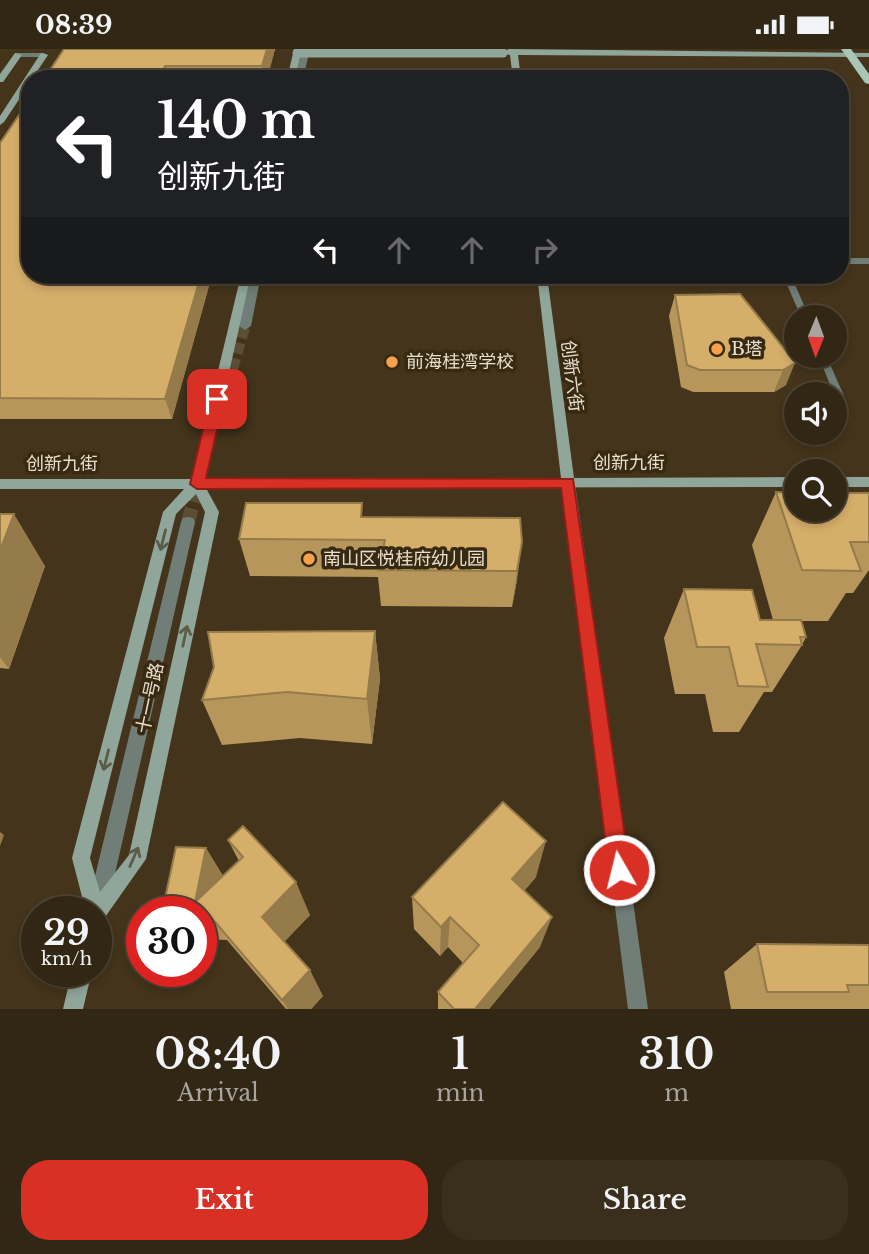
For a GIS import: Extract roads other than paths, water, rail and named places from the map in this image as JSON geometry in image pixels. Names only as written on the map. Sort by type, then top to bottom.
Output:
[{"type":"main road","points":[[848,52],[869,81]]},
{"type":"street","points":[[300,50],[503,53],[848,52],[869,55]]},
{"type":"street","points":[[294,70],[300,50]]},
{"type":"street","points":[[299,70],[300,50]]},
{"type":"street","points":[[514,51],[516,70]]},
{"type":"street","points":[[0,81],[18,55],[44,55],[34,70]]},
{"type":"street","points":[[0,122],[21,90]]},
{"type":"street","points":[[849,261],[869,261]]},
{"type":"street","points":[[197,484],[244,284]]},
{"type":"street","points":[[245,326],[254,284]]},
{"type":"street","name":"创新六街","points":[[543,284],[568,483]]},
{"type":"street","name":"创新九街","points":[[0,484],[784,482]]},
{"type":"street","points":[[847,482],[869,482]]},
{"type":"street","points":[[568,483],[638,1009]]},
{"type":"street","name":"十一号路","points":[[91,896],[81,858],[170,512],[197,484],[212,512],[136,859],[109,896]]},
{"type":"street","points":[[100,896],[188,522]]},
{"type":"street","points":[[74,1009],[79,987]]},
{"type":"lane","points":[[792,284],[801,305]]},
{"type":"tunnel","points":[[219,415],[245,326]]},
{"type":"tunnel","points":[[216,426],[220,413]]},
{"type":"tunnel","points":[[188,522],[201,476]]},
{"type":"place","name":"B塔","points":[[717,349]]},
{"type":"place","name":"前海桂湾学校","points":[[392,362]]},
{"type":"place","name":"南山区悦桂府幼儿园","points":[[309,559]]}]
